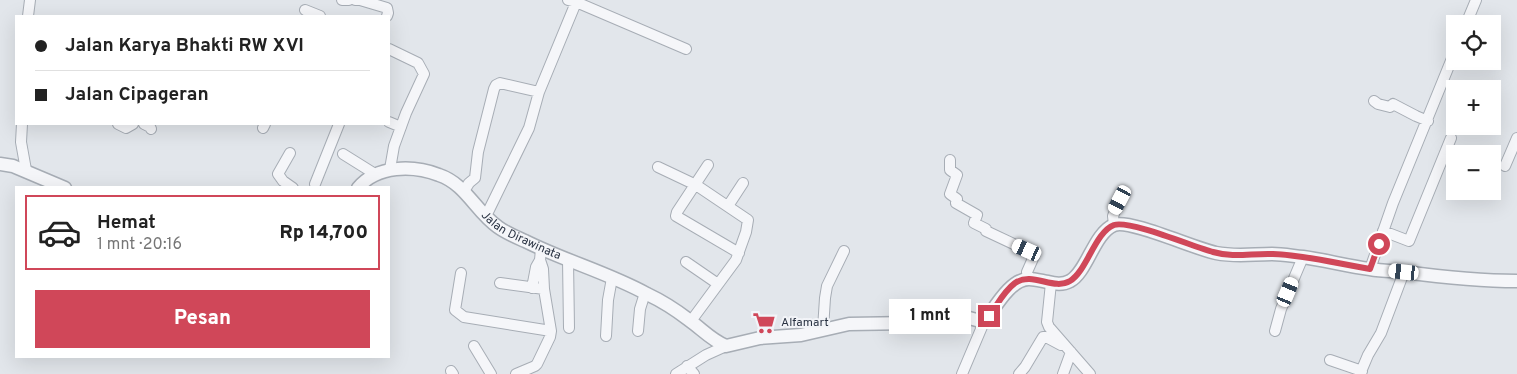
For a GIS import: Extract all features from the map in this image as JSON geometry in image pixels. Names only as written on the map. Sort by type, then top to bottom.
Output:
[{"type":"street","points":[[28,15],[30,0]]},
{"type":"street","points":[[342,0],[348,0]]},
{"type":"street","points":[[355,0],[387,8],[387,15]]},
{"type":"street","points":[[1470,15],[1476,0]]},
{"type":"street","points":[[486,216],[529,128],[539,92],[574,1],[686,49]]},
{"type":"street","points":[[306,10],[318,15]]},
{"type":"street","points":[[390,49],[418,63],[424,74],[394,146],[390,170]]},
{"type":"street","points":[[1370,269],[1383,231],[1448,70]]},
{"type":"street","points":[[464,191],[474,178],[478,152],[496,85],[500,83],[539,92]]},
{"type":"street","points":[[1374,101],[1390,107],[1393,104],[1428,120]]},
{"type":"street","points":[[390,122],[401,127]]},
{"type":"street","points":[[22,125],[21,142],[26,170]]},
{"type":"street","points":[[120,125],[126,128],[131,125]]},
{"type":"street","points":[[315,184],[339,125]]},
{"type":"street","points":[[1383,231],[1409,240],[1451,138]]},
{"type":"street","points":[[1505,166],[1517,138]]},
{"type":"street","points":[[290,153],[278,174],[290,186]]},
{"type":"street","points":[[343,154],[375,174]]},
{"type":"street","points":[[950,160],[950,170],[957,175],[950,194],[957,199],[956,203],[978,215],[974,223],[986,229],[986,231],[1035,254],[1027,272],[1030,279]]},
{"type":"street","points":[[2,164],[26,170],[59,186]]},
{"type":"street","points":[[708,165],[676,216],[739,253]]},
{"type":"street","points":[[658,167],[696,185],[748,220],[736,260],[691,321]]},
{"type":"street","name":"Jalan Dirawinata","points":[[360,186],[367,178],[390,170],[417,170],[448,178],[464,191],[486,216],[500,228],[541,255],[568,260],[646,292],[691,321],[716,341]]},
{"type":"street","points":[[728,206],[742,183]]},
{"type":"street","points":[[1114,226],[1113,216],[1120,200]]},
{"type":"street","points":[[962,374],[984,322],[1012,286],[1022,280],[1030,279],[1059,284],[1071,280],[1107,230],[1122,224],[1225,255],[1273,254],[1303,257],[1370,269],[1456,279],[1517,281]]},
{"type":"street","points":[[823,329],[824,298],[827,286],[844,250]]},
{"type":"street","points":[[532,288],[536,267],[541,255]]},
{"type":"street","points":[[516,374],[537,364],[550,337],[551,331],[544,290],[541,255]]},
{"type":"street","points":[[1275,331],[1281,309],[1303,257]]},
{"type":"street","points":[[568,260],[569,328]]},
{"type":"street","points":[[686,262],[718,284]]},
{"type":"street","points":[[1330,360],[1361,373],[1368,354],[1380,333],[1404,272]]},
{"type":"street","points":[[461,273],[455,310],[460,315],[551,331]]},
{"type":"street","points":[[606,336],[608,300],[612,278]]},
{"type":"street","points":[[500,283],[544,290]]},
{"type":"street","points":[[1051,283],[1047,322],[1049,328],[1090,374]]},
{"type":"street","points":[[638,331],[640,309],[646,292]]},
{"type":"street","points":[[676,374],[690,370],[706,355],[716,341],[801,334],[858,324],[911,323],[925,311],[932,308],[984,322]]},
{"type":"street","points":[[1019,374],[1046,337],[1069,349]]},
{"type":"street","points":[[474,346],[491,374]]},
{"type":"street","points":[[1062,374],[1069,349]]},
{"type":"place","name":"Alfamart","points":[[764,323]]},
{"type":"route","points":[[989,316],[1016,282],[1030,279],[1059,284],[1071,280],[1077,274],[1100,238],[1107,230],[1116,225],[1122,224],[1155,233],[1225,255],[1273,254],[1303,257],[1370,269],[1379,244]]}]
